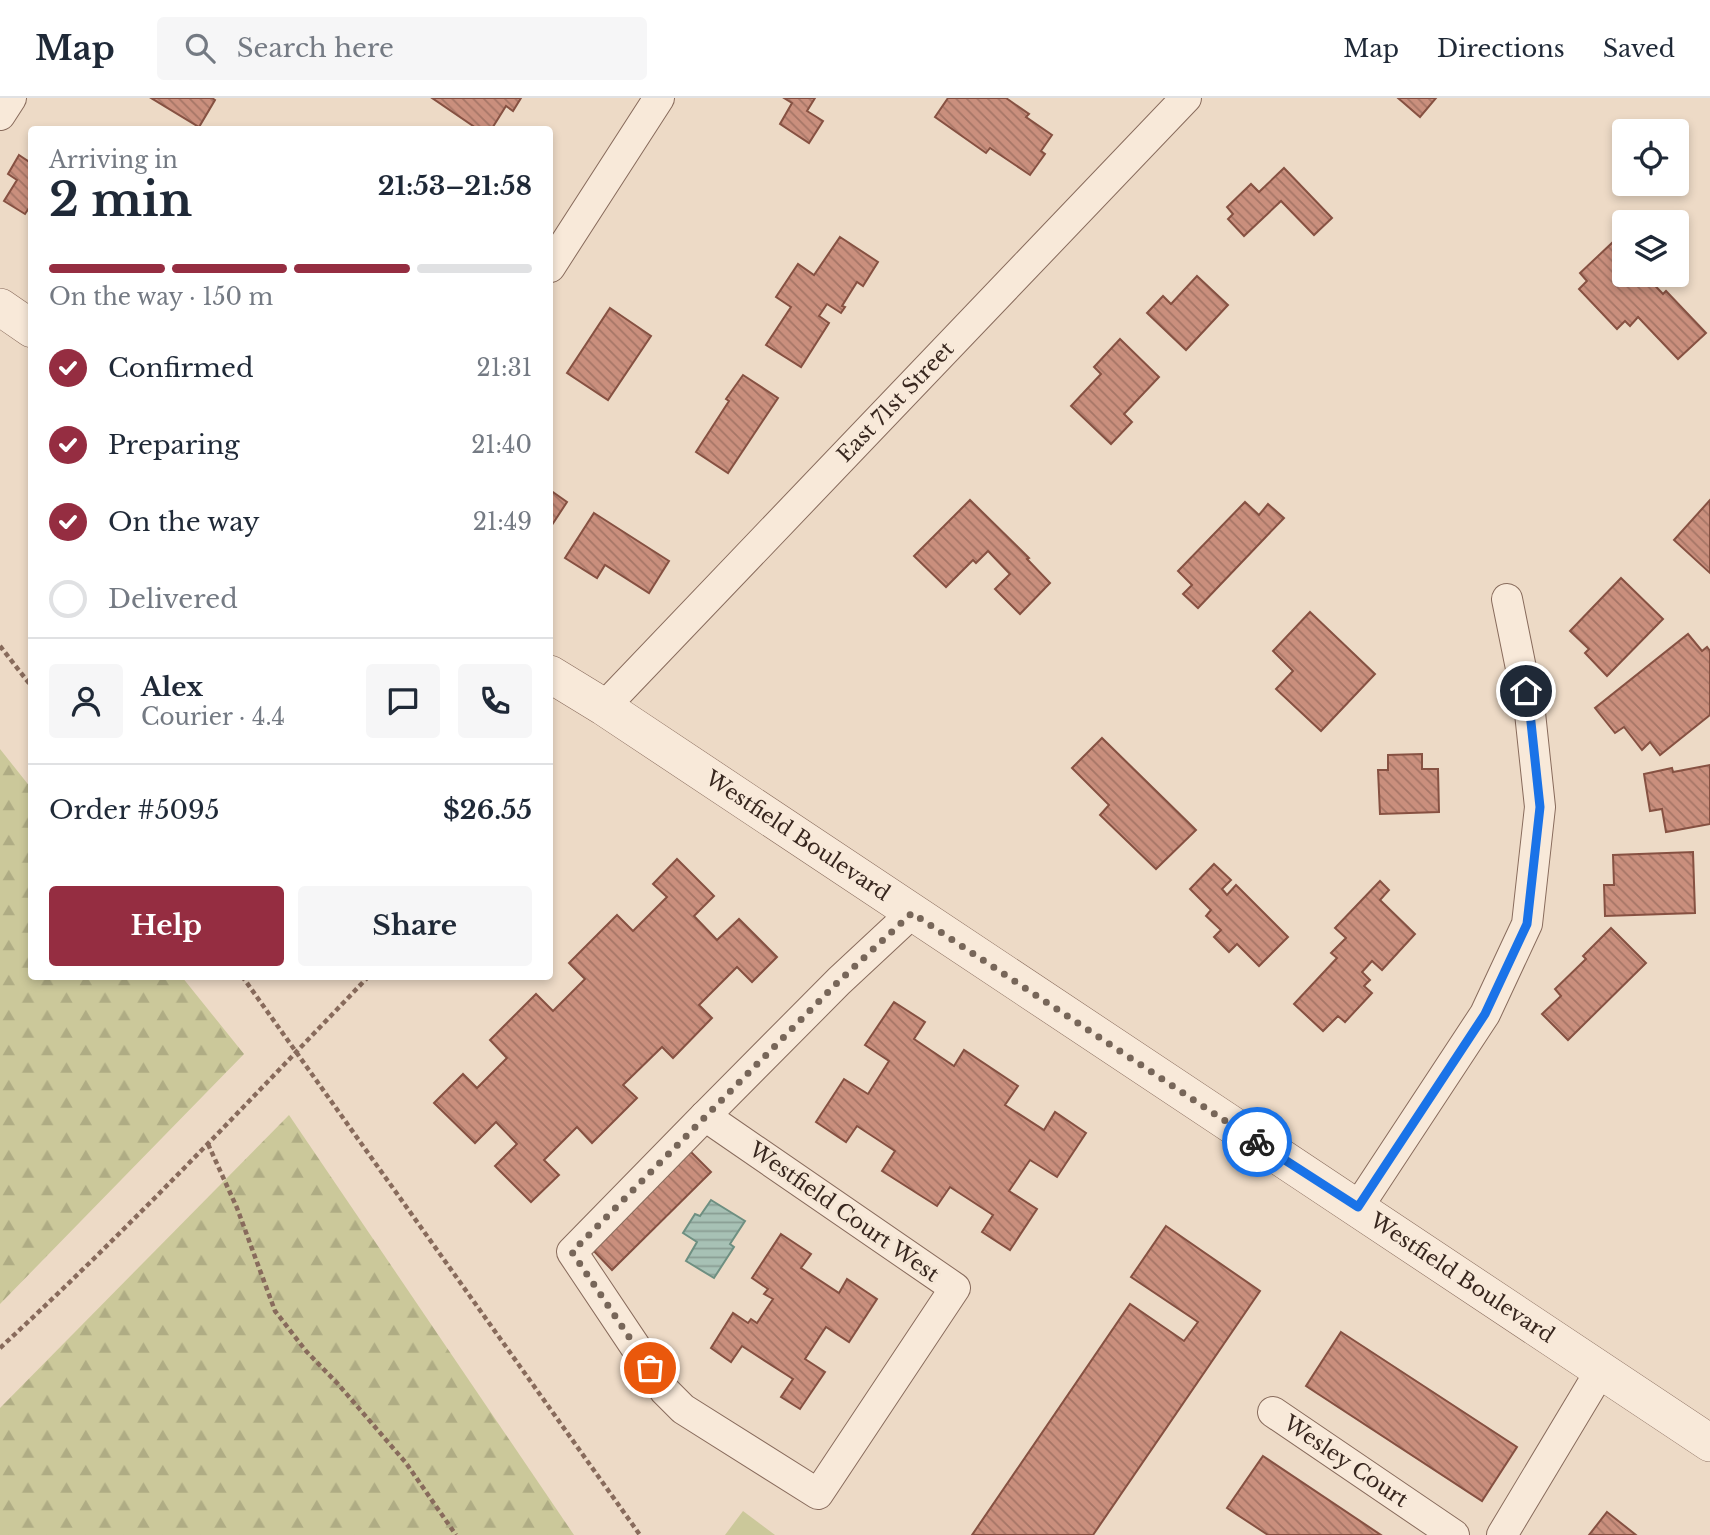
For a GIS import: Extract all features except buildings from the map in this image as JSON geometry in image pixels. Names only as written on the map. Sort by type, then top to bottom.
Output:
[{"type":"street","points":[[0,115],[11,98]]},
{"type":"street","points":[[553,262],[659,98]]},
{"type":"street","name":"East 71st Street","points":[[604,707],[1186,98]]},
{"type":"street","points":[[0,307],[28,325]]},
{"type":"street","points":[[1358,1207],[1485,1014],[1527,924],[1540,807],[1530,713],[1507,599]]},
{"type":"street","name":"Westfield Boulevard","points":[[553,676],[604,707],[1710,1443]]},
{"type":"street","name":"Westfield Court West","points":[[705,1116],[956,1288],[818,1494],[683,1409],[665,1391],[572,1252],[705,1116],[839,981],[912,913]]},
{"type":"street","points":[[1502,1535],[1601,1370]]},
{"type":"street","name":"Wesley Court","points":[[1273,1412],[1454,1535]]},
{"type":"path","points":[[0,646],[28,682]]},
{"type":"path","points":[[245,980],[640,1535]]},
{"type":"path","points":[[0,1348],[208,1144],[365,980]]},
{"type":"path","points":[[208,1144],[237,1208],[275,1311],[306,1351],[406,1463],[456,1535]]},
{"type":"green space","points":[[0,749],[28,784],[28,980],[184,980],[244,1054],[0,1304]]},
{"type":"green space","points":[[289,1115],[574,1535],[0,1535],[0,1408]]},
{"type":"green space","points":[[743,1511],[775,1535],[725,1535]]},
{"type":"shaded area","points":[[711,1200],[745,1221],[730,1244],[734,1247],[714,1278],[686,1261],[697,1242],[683,1233],[695,1214],[700,1216]]},
{"type":"way so far","points":[[650,1368],[572,1252],[839,981],[912,913],[1257,1142]]},
{"type":"route","points":[[1257,1142],[1358,1207],[1485,1014],[1527,924],[1540,807],[1526,691]]}]
